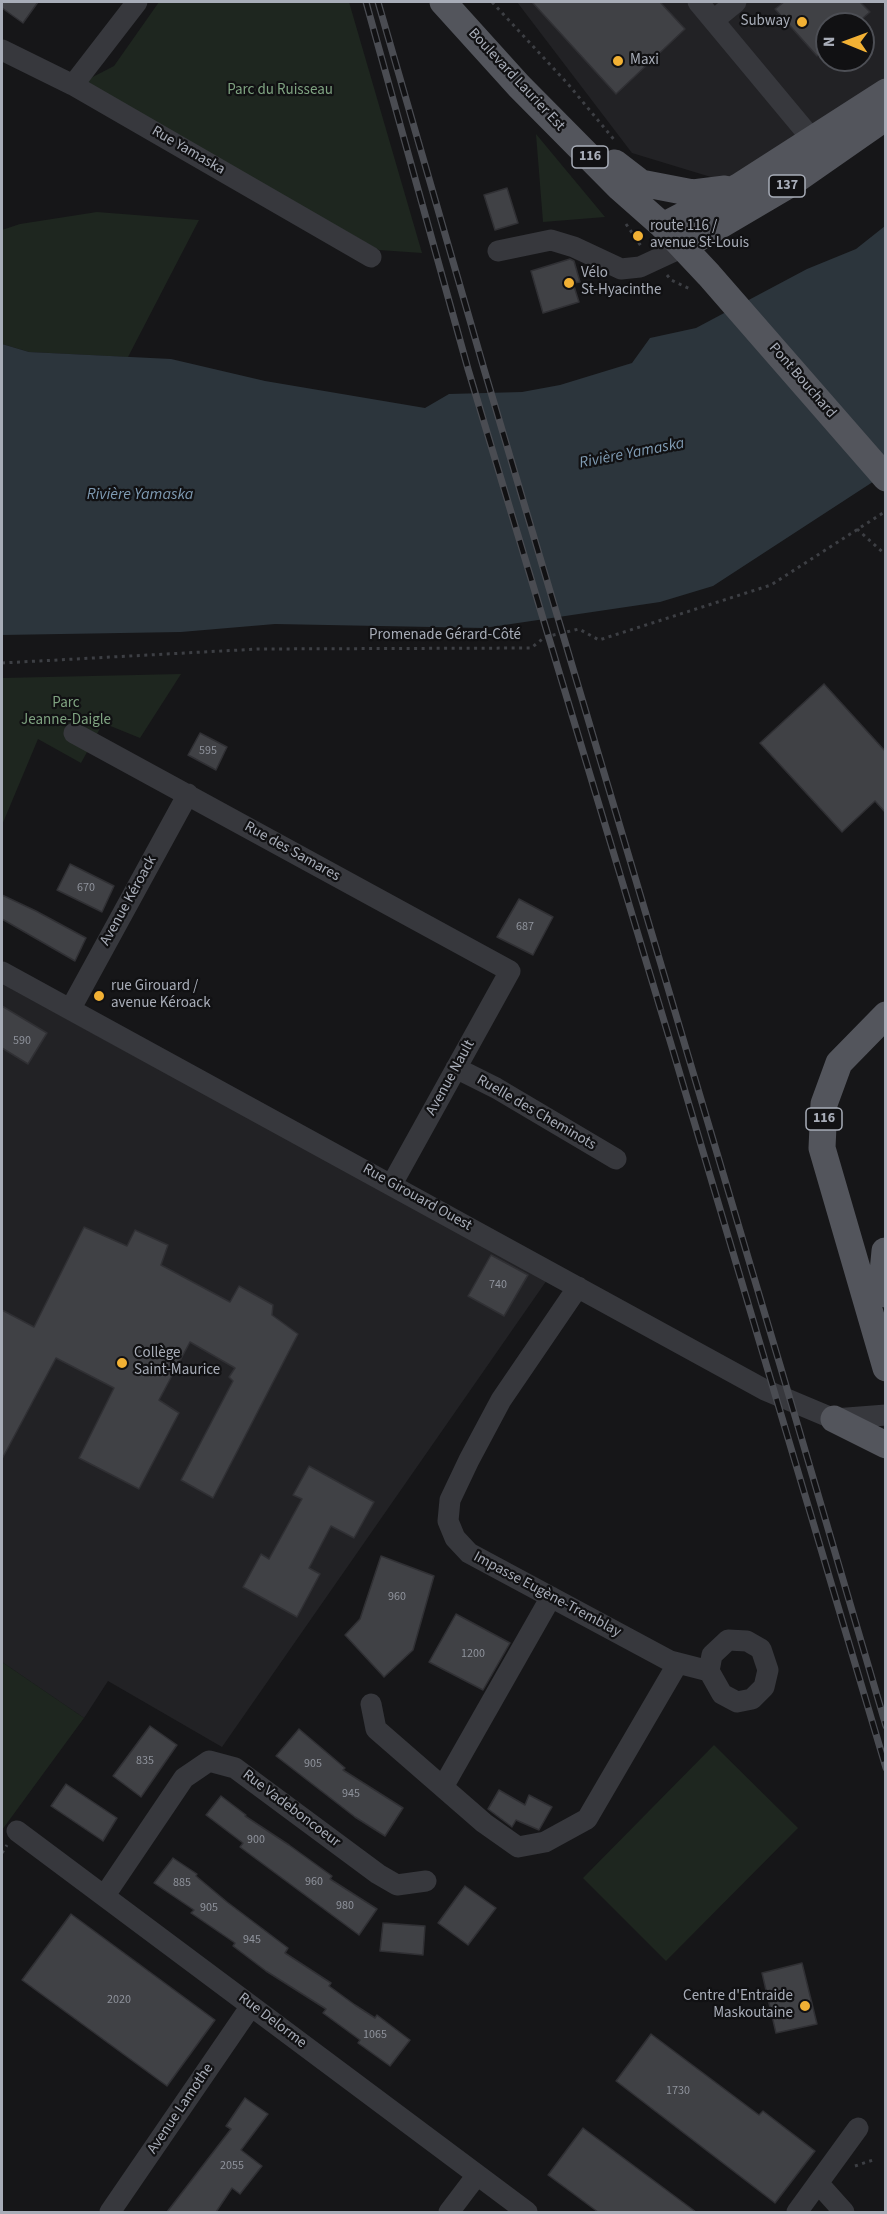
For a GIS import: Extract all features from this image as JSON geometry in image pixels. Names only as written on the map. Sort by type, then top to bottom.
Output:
[{"type":"main road","name":"Boulevard Laurier Est","points":[[443,2],[519,86],[620,188],[683,247],[707,289]]},
{"type":"main road","points":[[519,86],[640,183],[693,193],[738,187]]},
{"type":"main road","name":"137","points":[[659,223],[738,187],[885,92]]},
{"type":"main road","name":"137","points":[[683,247],[790,184],[885,117]]},
{"type":"main road","name":"Pont Bouchard","points":[[707,289],[885,478]]},
{"type":"main road","name":"116","points":[[885,1015],[839,1063],[825,1104],[822,1148],[885,1368]]},
{"type":"main road","points":[[850,1241],[867,1250],[885,1250],[882,1283],[885,1294]]},
{"type":"main road","points":[[834,1419],[885,1445]]},
{"type":"street","points":[[73,85],[138,2]]},
{"type":"street","points":[[698,2],[812,139]]},
{"type":"street","points":[[714,20],[736,2]]},
{"type":"street","name":"Rue Yamaska","points":[[2,50],[73,85],[371,257]]},
{"type":"street","points":[[498,251],[551,240],[574,247],[621,269],[640,267],[683,247]]},
{"type":"street","name":"Rue des Samares","points":[[74,733],[510,971]]},
{"type":"street","name":"Avenue Kéroack","points":[[71,1008],[188,795]]},
{"type":"street","name":"Avenue Nault","points":[[392,1184],[510,971]]},
{"type":"street","name":"Rue Girouard Ouest","points":[[2,972],[765,1390],[834,1419]]},
{"type":"street","name":"Ruelle des Cheminots","points":[[456,1068],[496,1088],[616,1159]]},
{"type":"street","name":"Impasse Eugène-Tremblay","points":[[578,1287],[501,1400],[450,1500],[448,1521],[455,1538],[469,1553],[670,1661],[710,1671]]},
{"type":"street","points":[[834,1419],[885,1415]]},
{"type":"street","points":[[443,1787],[551,1597]]},
{"type":"street","points":[[371,1704],[376,1729],[484,1823],[518,1847],[545,1842],[587,1818],[678,1663]]},
{"type":"street","name":"Rue Vadeboncoeur","points":[[105,1895],[184,1778],[209,1761],[235,1768],[378,1874],[397,1885],[426,1881]]},
{"type":"street","name":"Rue Delorme","points":[[17,1831],[527,2212]]},
{"type":"street","name":"Avenue Lamothe","points":[[110,2212],[251,2006]]},
{"type":"street","points":[[797,2212],[858,2128]]},
{"type":"street","points":[[449,2212],[477,2175]]},
{"type":"street","points":[[818,2183],[844,2212]]},
{"type":"path","points":[[492,2],[568,84],[620,147]]},
{"type":"path","points":[[632,234],[659,223]]},
{"type":"path","points":[[653,261],[671,280],[707,289]]},
{"type":"path","name":"Promenade Gérard-Côté","points":[[2,663],[258,649],[531,648],[545,637],[579,629],[599,640],[771,585],[885,511]]},
{"type":"path","points":[[857,529],[885,555]]},
{"type":"shaded area","points":[[517,2],[885,2],[885,88],[724,181],[632,153]]},
{"type":"shaded area","points":[[2,984],[547,1280],[222,1747],[108,1681],[84,1718],[2,1662]]},
{"type":"green space","name":"Parc du Ruisseau","points":[[159,2],[349,2],[422,253],[379,250],[83,82],[114,66]]},
{"type":"green space","points":[[536,134],[605,217],[543,222]]},
{"type":"green space","points":[[97,212],[199,220],[128,357],[29,352],[2,344],[2,230],[20,224]]},
{"type":"green space","name":"Parc Jeanne-Daigle","points":[[181,674],[140,738],[103,723],[81,763],[38,739],[2,825],[2,678]]},
{"type":"green space","points":[[2,1662],[84,1718],[2,1830]]},
{"type":"green space","points":[[714,1745],[798,1828],[666,1961],[583,1878]]},
{"type":"water","name":"Rivière Yamaska","points":[[885,226],[885,474],[713,586],[660,602],[484,628],[275,624],[181,632],[2,635],[2,344],[29,352],[171,359],[265,381],[425,408],[449,394],[522,392],[560,385],[632,363],[650,338],[696,328],[807,269],[856,249]]},
{"type":"building","points":[[2,2],[38,2],[23,23],[2,8]]},
{"type":"building","name":"Maxi","points":[[532,2],[660,2],[685,29],[616,94]]},
{"type":"building","name":"Subway","points":[[784,2],[860,2],[870,12],[815,12],[815,54],[775,9]]},
{"type":"building","points":[[507,188],[518,223],[495,230],[484,195]]},
{"type":"building","points":[[570,259],[574,261],[580,282],[573,283],[579,302],[543,313],[531,271]]},
{"type":"building","points":[[824,684],[885,751],[885,812],[875,801],[842,832],[760,743]]},
{"type":"building","points":[[200,733],[227,747],[216,770],[188,755]]},
{"type":"building","points":[[70,864],[114,886],[102,912],[57,890]]},
{"type":"building","points":[[2,895],[86,938],[75,961],[2,919]]},
{"type":"building","points":[[519,899],[553,917],[533,955],[497,937]]},
{"type":"building","points":[[2,1006],[47,1033],[28,1064],[2,1048]]},
{"type":"building","name":"Collège Saint-Maurice","points":[[84,1227],[127,1246],[135,1230],[168,1245],[161,1265],[230,1302],[239,1286],[273,1305],[272,1315],[298,1334],[213,1498],[181,1480],[233,1381],[229,1377],[235,1368],[190,1342],[159,1400],[179,1413],[139,1489],[79,1458],[114,1388],[56,1358],[2,1459],[2,1310],[34,1327]]},
{"type":"building","points":[[491,1255],[528,1275],[504,1316],[468,1296]]},
{"type":"building","points":[[309,1466],[374,1502],[354,1538],[331,1526],[309,1568],[320,1574],[297,1617],[243,1587],[261,1554],[269,1559],[302,1499],[293,1495]]},
{"type":"building","points":[[381,1556],[434,1576],[413,1650],[384,1677],[345,1635],[360,1619]]},
{"type":"building","points":[[456,1614],[510,1643],[483,1690],[429,1662]]},
{"type":"building","points":[[150,1726],[177,1745],[141,1797],[113,1776]]},
{"type":"building","points":[[299,1729],[345,1768],[343,1770],[403,1808],[385,1836],[355,1817],[276,1756]]},
{"type":"building","points":[[66,1784],[117,1818],[103,1841],[51,1806]]},
{"type":"building","points":[[499,1790],[525,1805],[529,1795],[552,1807],[539,1830],[516,1820],[512,1827],[488,1809]]},
{"type":"building","points":[[221,1796],[245,1816],[332,1876],[330,1879],[377,1909],[359,1935],[240,1847],[243,1843],[206,1815]]},
{"type":"building","points":[[173,1858],[197,1874],[196,1876],[227,1902],[288,1948],[285,1953],[331,1983],[329,1986],[355,2005],[375,2018],[377,2015],[410,2040],[390,2066],[358,2043],[360,2040],[323,2013],[326,2009],[266,1971],[233,1946],[235,1943],[191,1913],[194,1910],[154,1883]]},
{"type":"building","points":[[465,1886],[496,1908],[468,1945],[438,1923]]},
{"type":"building","points":[[71,1914],[215,2020],[167,2086],[22,1980]]},
{"type":"building","points":[[383,1923],[425,1926],[423,1955],[380,1951]]},
{"type":"building","points":[[802,1963],[817,2024],[776,2033],[762,1973]]},
{"type":"building","points":[[651,2034],[759,2115],[763,2111],[815,2151],[775,2203],[616,2081]]},
{"type":"building","points":[[245,2098],[268,2114],[241,2150],[262,2166],[240,2194],[232,2188],[216,2212],[167,2212],[231,2129],[226,2126]]},
{"type":"building","points":[[583,2128],[696,2212],[598,2212],[548,2175]]},
{"type":"railway","points":[[366,2],[468,369],[886,1768]]},
{"type":"railway","points":[[378,2],[484,369],[886,1726]]},
{"type":"place","name":"Subway","points":[[802,22]]},
{"type":"place","name":"Maxi","points":[[618,61]]},
{"type":"place","name":"route 116 / avenue St-Louis","points":[[638,236]]},
{"type":"place","name":"Vélo St-Hyacinthe","points":[[569,283]]},
{"type":"place","name":"rue Girouard / avenue Kéroack","points":[[99,996]]},
{"type":"place","name":"Collège Saint-Maurice","points":[[122,1363]]},
{"type":"place","name":"Centre d'Entraide Maskoutaine","points":[[805,2006]]}]
